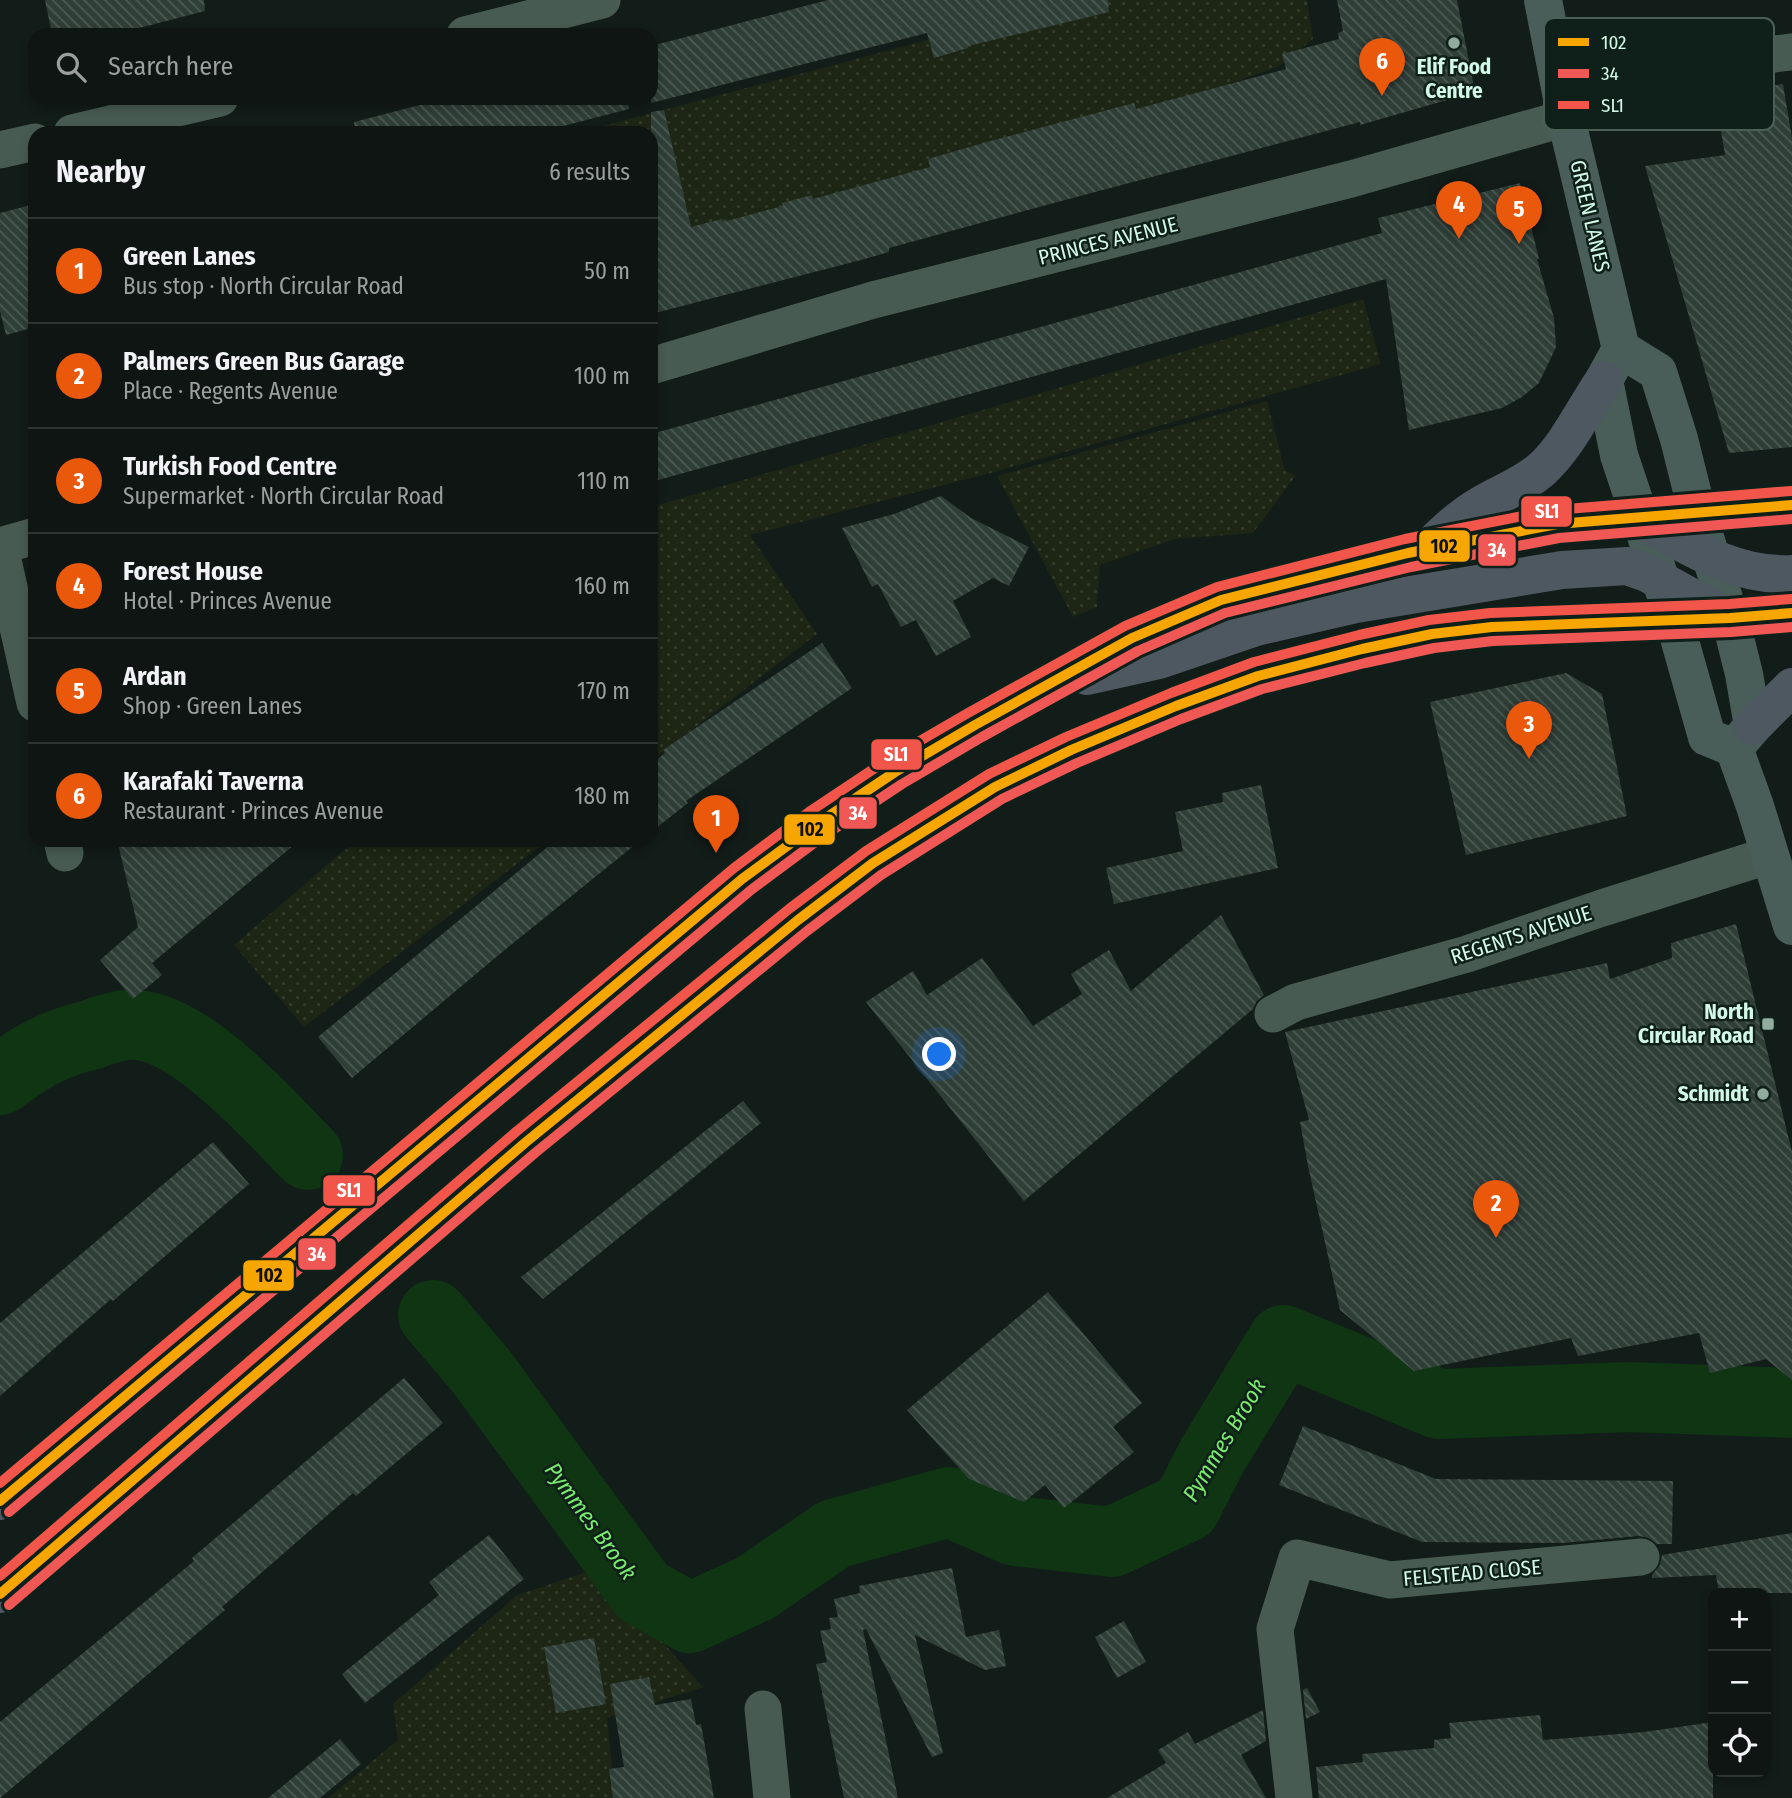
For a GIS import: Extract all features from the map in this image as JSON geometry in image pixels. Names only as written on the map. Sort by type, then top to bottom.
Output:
[{"type":"highway","points":[[1427,550],[1452,523],[1481,504],[1514,489],[1541,469],[1560,449],[1613,365]]},
{"type":"highway","points":[[0,1501],[742,879],[895,772],[975,724],[1132,638],[1221,600],[1427,550],[1557,524],[1792,505]]},
{"type":"highway","points":[[1639,519],[1712,559],[1759,572],[1792,574]]},
{"type":"highway","points":[[1057,681],[1159,660],[1255,626],[1356,604],[1562,570],[1627,566],[1647,573],[1730,618]]},
{"type":"highway","points":[[0,1594],[526,1142],[797,920],[873,863],[995,787],[1070,750],[1176,706],[1258,676],[1362,649],[1432,634],[1492,627],[1730,618],[1792,613]]},
{"type":"highway","points":[[1744,737],[1792,687]]},
{"type":"main road","name":"GREEN LANES","points":[[1543,0],[1546,18]]},
{"type":"main road","name":"GREEN LANES","points":[[1568,130],[1613,365],[1619,455],[1674,620],[1707,737],[1744,737]]},
{"type":"main road","points":[[1613,365],[1658,372],[1730,618],[1744,737],[1770,855],[1792,926]]},
{"type":"street","points":[[492,28],[602,0]]},
{"type":"street","points":[[1774,54],[1792,52]]},
{"type":"street","points":[[102,126],[190,105]]},
{"type":"street","name":"PRINCES AVENUE","points":[[658,364],[873,300],[1350,179],[1544,124]]},
{"type":"street","points":[[0,150],[28,144]]},
{"type":"street","points":[[28,538],[0,546],[28,672]]},
{"type":"street","name":"REGENTS AVENUE","points":[[1273,1014],[1296,1002],[1467,954],[1770,855]]},
{"type":"street","name":"FELSTEAD CLOSE","points":[[1294,1798],[1275,1629],[1297,1558],[1391,1580],[1641,1558]]},
{"type":"street","points":[[763,1709],[772,1798]]},
{"type":"green space","points":[[1078,0],[1307,0],[1313,39],[1278,67],[1104,128],[658,245],[658,126],[603,126]]},
{"type":"green space","points":[[1363,299],[1381,364],[994,472],[750,535],[817,634],[658,756],[658,505]]},
{"type":"green space","points":[[1267,401],[1285,471],[1296,475],[1253,533],[1175,539],[1100,565],[1097,607],[1073,617],[997,476]]},
{"type":"green space","points":[[348,847],[539,847],[304,1027],[234,945]]},
{"type":"green space","points":[[596,1569],[703,1687],[607,1718],[615,1798],[328,1798],[398,1740],[393,1704],[517,1595]]},
{"type":"building","points":[[45,0],[204,0],[205,11],[139,28],[51,28]]},
{"type":"building","points":[[828,0],[1108,0],[1109,12],[968,46],[934,58],[927,33],[658,101],[658,44]]},
{"type":"building","points":[[1337,0],[1457,0],[1475,92],[1360,125],[1360,122],[889,248],[889,252],[861,260],[658,312],[658,126],[651,126],[651,112],[664,110],[691,227],[722,219],[723,222],[783,206],[782,203],[812,195],[813,199],[930,167],[928,159],[987,142],[1134,103],[1136,109],[1286,69],[1282,54],[1339,39],[1338,33],[1343,31]]},
{"type":"building","points":[[1783,84],[1792,138],[1792,447],[1729,453],[1645,166],[1725,155],[1721,130],[1774,130],[1774,85]]},
{"type":"building","points":[[420,105],[629,105],[629,109],[563,126],[354,126],[354,122]]},
{"type":"building","points":[[1520,183],[1554,318],[1556,347],[1539,383],[1502,408],[1409,430],[1386,279],[658,480],[658,432],[1382,233],[1378,218]]},
{"type":"building","points":[[28,206],[28,329],[6,335],[0,311],[0,213]]},
{"type":"building","points":[[941,496],[971,518],[1029,547],[1009,586],[993,578],[953,601],[971,637],[936,656],[916,620],[901,627],[878,584],[872,587],[842,528],[894,514]]},
{"type":"building","points":[[822,643],[852,688],[686,801],[688,803],[658,827],[658,759],[665,753],[663,750]]},
{"type":"building","points":[[1566,673],[1602,694],[1627,816],[1466,855],[1430,702]]},
{"type":"building","points":[[1261,785],[1278,868],[1114,904],[1106,868],[1183,851],[1175,812],[1223,802],[1222,793]]},
{"type":"building","points":[[119,847],[292,847],[152,963],[162,975],[133,999],[100,960],[138,927]]},
{"type":"building","points":[[548,847],[632,847],[352,1078],[318,1037]]},
{"type":"building","points":[[1221,915],[1264,995],[1253,1009],[1024,1201],[866,1002],[913,971],[927,995],[982,958],[1033,1026],[1082,994],[1071,974],[1109,950],[1131,991]]},
{"type":"building","points":[[1736,924],[1792,1152],[1792,1380],[1766,1359],[1710,1373],[1699,1333],[1578,1356],[1571,1338],[1414,1371],[1340,1310],[1300,1122],[1309,1120],[1285,1032],[1607,963],[1610,979],[1672,958],[1671,943]]},
{"type":"building","points":[[743,1101],[761,1123],[543,1299],[521,1277]]},
{"type":"building","points":[[213,1142],[249,1184],[0,1396],[0,1323]]},
{"type":"building","points":[[1048,1292],[1142,1403],[1113,1427],[1134,1452],[1064,1508],[1045,1485],[1024,1502],[969,1479],[907,1410]]},
{"type":"building","points":[[404,1378],[443,1423],[356,1496],[353,1493],[222,1607],[225,1610],[0,1798],[0,1722],[194,1561],[192,1558]]},
{"type":"building","points":[[1303,1426],[1436,1479],[1673,1481],[1672,1544],[1657,1544],[1649,1538],[1639,1536],[1563,1543],[1422,1542],[1279,1485]]},
{"type":"building","points":[[1792,1533],[1792,1593],[1771,1593],[1771,1588],[1718,1588],[1716,1575],[1652,1578],[1660,1565],[1662,1555]]},
{"type":"building","points":[[489,1535],[524,1579],[365,1703],[342,1674],[439,1595],[429,1582]]},
{"type":"building","points":[[952,1568],[966,1637],[999,1630],[1006,1666],[985,1670],[915,1635],[943,1753],[932,1757],[866,1629],[863,1630],[898,1798],[844,1798],[816,1664],[827,1662],[820,1631],[831,1629],[829,1618],[838,1617],[834,1599],[860,1593],[859,1586]]},
{"type":"building","points":[[1124,1621],[1146,1662],[1117,1678],[1095,1637]]},
{"type":"building","points":[[594,1638],[606,1704],[556,1713],[544,1647]]},
{"type":"building","points":[[649,1677],[655,1705],[691,1699],[696,1725],[701,1724],[714,1798],[613,1798],[609,1769],[624,1767],[610,1684]]},
{"type":"building","points":[[1307,1688],[1320,1712],[1306,1719],[1303,1690]]},
{"type":"building","points":[[1263,1710],[1266,1741],[1241,1755],[1266,1798],[1107,1798],[1166,1763],[1158,1750],[1188,1732],[1195,1744]]},
{"type":"building","points":[[1540,1715],[1543,1740],[1644,1732],[1708,1723],[1708,1777],[1713,1777],[1713,1798],[1319,1798],[1316,1767],[1363,1762],[1362,1754],[1434,1748],[1434,1740],[1451,1738],[1449,1723]]},
{"type":"building","points":[[340,1739],[361,1764],[320,1798],[268,1798]]},
{"type":"waterway","name":"Pymmes Brook","points":[[0,1080],[53,1047],[121,1026],[149,1027],[174,1037],[224,1073],[308,1155]]},
{"type":"waterway","name":"Pymmes Brook","points":[[433,1315],[481,1371],[643,1592],[690,1618],[755,1588],[834,1534],[949,1502],[1015,1531],[1112,1542],[1186,1507],[1212,1456],[1283,1340],[1439,1404],[1629,1397],[1792,1403]]},
{"type":"transit line","name":"SL1","points":[[0,1483],[734,868],[809,812],[887,760],[1125,626],[1217,587],[1405,539],[1554,510],[1791,491]]},
{"type":"transit line","name":"102","points":[[0,1501],[742,879],[895,772],[975,725],[1132,638],[1221,600],[1408,553],[1557,524],[1792,505]]},
{"type":"transit line","name":"34","points":[[9,1512],[751,890],[825,835],[902,784],[982,737],[1138,651],[1225,613],[1411,567],[1559,538],[1792,519]]},
{"type":"transit line","name":"SL1","points":[[0,1576],[517,1131],[789,909],[866,851],[989,774],[1066,737],[1171,693],[1254,662],[1359,635],[1429,620],[1490,613],[1729,604],[1791,599]]},
{"type":"transit line","name":"102","points":[[0,1594],[526,1142],[798,920],[873,863],[995,787],[1071,750],[1176,706],[1258,676],[1362,649],[1432,634],[1492,627],[1730,618],[1792,613]]},
{"type":"transit line","name":"34","points":[[9,1605],[535,1153],[807,931],[881,875],[1002,799],[1077,763],[1181,719],[1262,689],[1365,663],[1434,648],[1493,641],[1731,632],[1792,627]]},
{"type":"place","name":"Elif Food Centre","points":[[1454,43]]},
{"type":"place","name":"Karafaki Taverna","points":[[1382,96]]},
{"type":"place","name":"Forest House","points":[[1459,239]]},
{"type":"place","name":"Ardan","points":[[1519,244]]},
{"type":"place","name":"Turkish Food Centre","points":[[1529,759]]},
{"type":"place","name":"Green Lanes","points":[[716,853]]},
{"type":"place","name":"North Circular Road","points":[[1768,1024]]},
{"type":"place","name":"Schmidt","points":[[1763,1094]]},
{"type":"place","name":"Palmers Green Bus Garage","points":[[1496,1238]]}]
